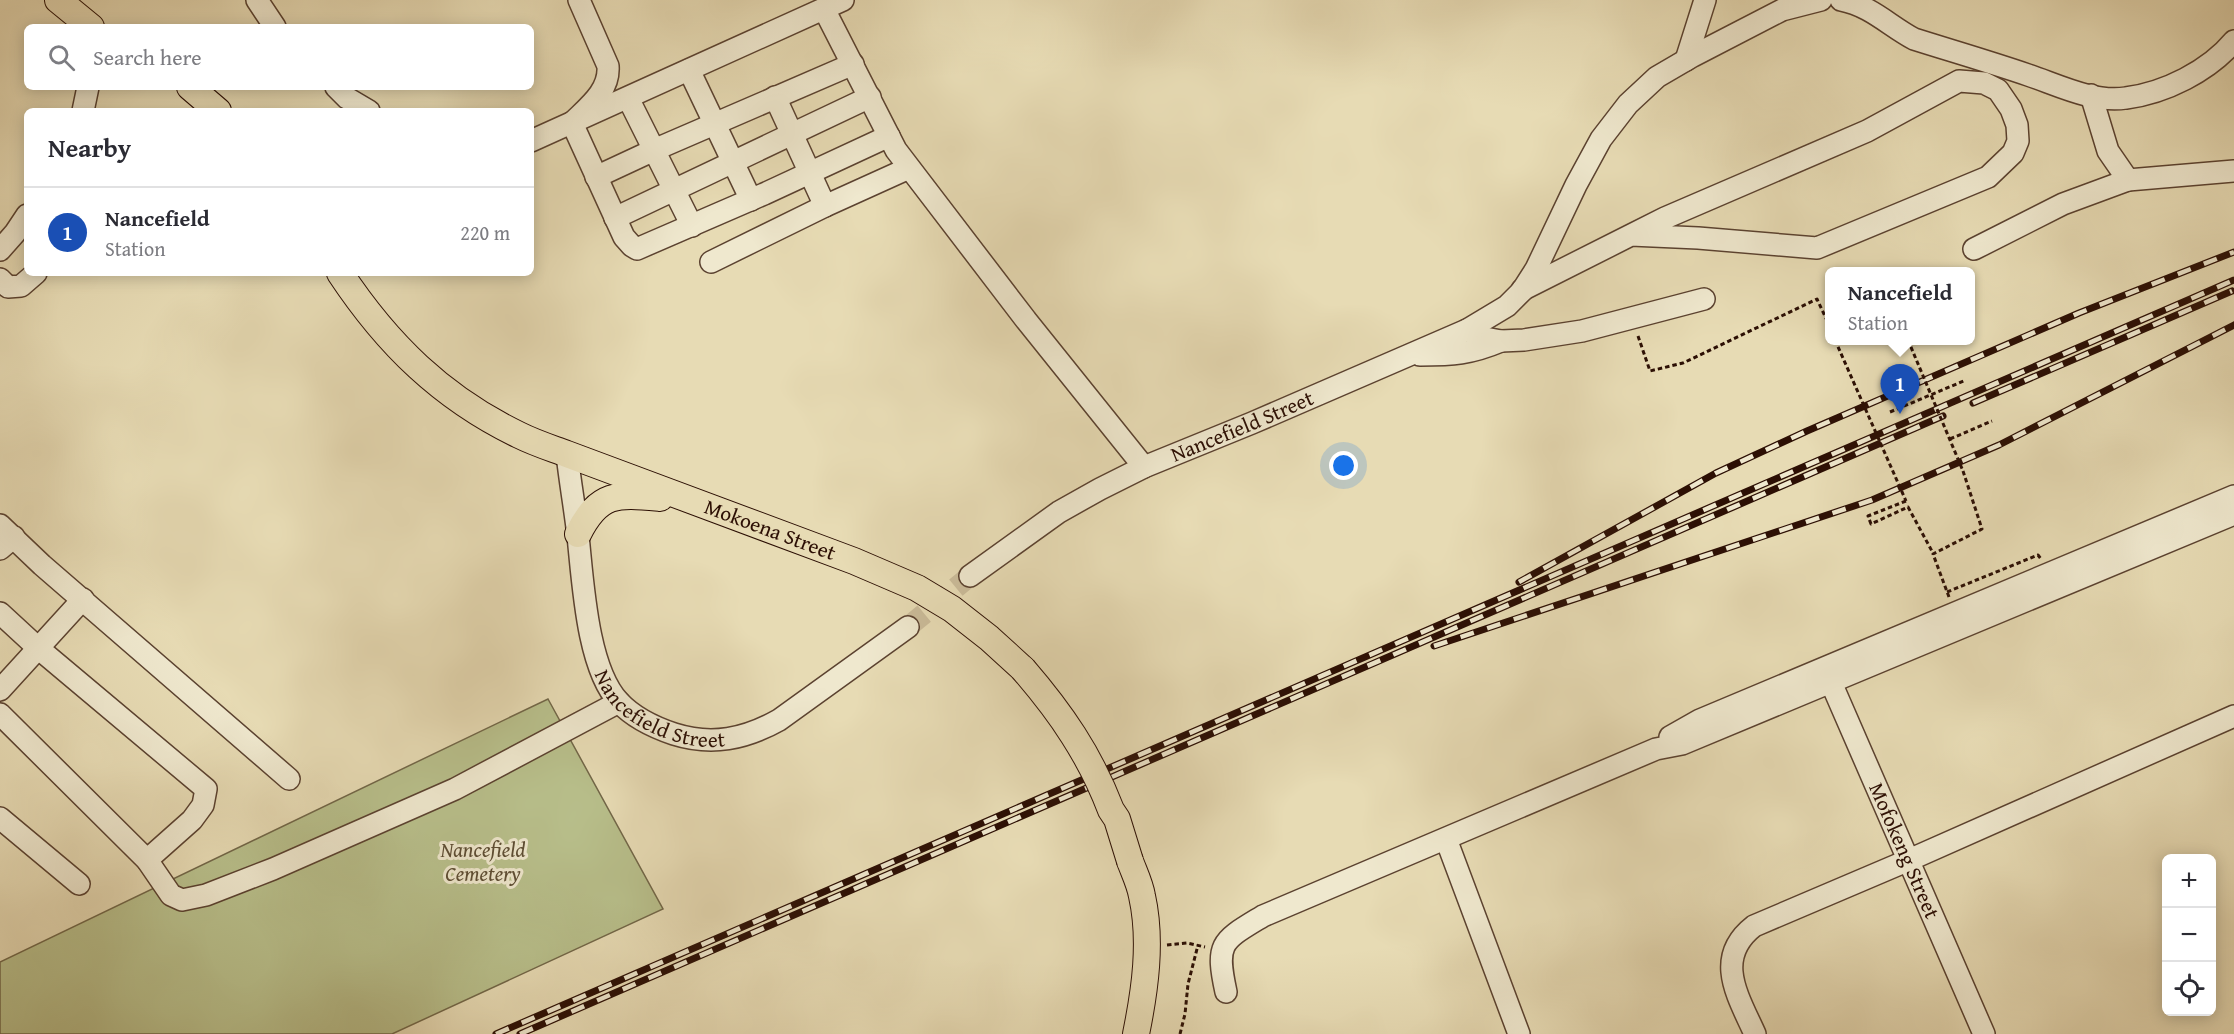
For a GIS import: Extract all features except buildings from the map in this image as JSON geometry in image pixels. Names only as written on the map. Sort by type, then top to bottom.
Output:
[{"type":"main road","points":[[58,0],[87,24]]},
{"type":"main road","points":[[194,90],[214,108]]},
{"type":"main road","name":"Mokoena Street","points":[[342,276],[392,342],[425,374],[457,399],[492,421],[521,436],[854,561],[917,588],[952,609],[1023,669],[1055,706],[1081,745],[1111,810],[1118,819],[1130,861],[1146,961],[1136,1034]]},
{"type":"main road","points":[[578,534],[596,506],[609,499],[634,496],[688,500]]},
{"type":"main road","name":"Mokoena Street","points":[[1119,1034],[1135,896]]},
{"type":"street","points":[[257,0],[273,24]]},
{"type":"street","points":[[572,123],[600,93],[609,74],[608,66],[579,0]]},
{"type":"street","points":[[534,140],[843,0]]},
{"type":"street","points":[[1686,60],[1706,0]]},
{"type":"street","points":[[1522,291],[1536,269],[1601,139],[1628,104],[1657,77],[1686,60],[1782,10],[1821,0]]},
{"type":"street","points":[[1841,0],[1853,2],[1873,11],[1897,30],[1914,39],[2076,92],[2126,99],[2154,91],[2185,78],[2224,53],[2234,40]]},
{"type":"street","points":[[824,9],[896,150],[1144,467]]},
{"type":"street","points":[[596,177],[853,64]]},
{"type":"street","points":[[689,70],[751,200]]},
{"type":"street","points":[[1522,291],[1631,235],[1665,218],[1866,131],[1959,81],[1984,83],[1998,90],[2011,109],[2017,125],[2018,141],[2013,153],[1988,177],[1817,248],[1631,235]]},
{"type":"street","points":[[84,108],[87,90]]},
{"type":"street","points":[[339,90],[347,98],[364,108]]},
{"type":"street","points":[[2091,95],[2108,151],[2128,180]]},
{"type":"street","points":[[775,97],[825,206]]},
{"type":"street","points":[[615,218],[870,97]]},
{"type":"street","points":[[628,98],[692,226]]},
{"type":"street","points":[[572,123],[615,218],[628,242],[637,249],[751,200],[889,136]]},
{"type":"street","points":[[711,262],[909,168]]},
{"type":"street","points":[[1974,249],[2063,204],[2128,180],[2234,171]]},
{"type":"street","points":[[0,250],[24,220]]},
{"type":"street","points":[[0,279],[9,287],[21,286],[33,276]]},
{"type":"street","name":"Nancefield Street","points":[[970,576],[1059,512],[1144,467],[1467,330],[1507,306],[1522,291]]},
{"type":"street","points":[[1467,330],[1485,338],[1501,341],[1524,340],[1582,331],[1704,299]]},
{"type":"street","points":[[1410,355],[1459,355],[1483,349],[1501,341]]},
{"type":"street","name":"Nancefield Street","points":[[567,454],[581,570],[596,660],[619,702],[640,718],[668,732],[716,742],[762,730],[908,627]]},
{"type":"street","points":[[1226,992],[1220,957],[1230,937],[1263,916],[1656,749],[1682,744],[1955,613],[2234,496]]},
{"type":"street","points":[[1828,675],[2234,514]]},
{"type":"street","points":[[5,537],[83,599],[289,779]]},
{"type":"street","points":[[0,690],[83,599]]},
{"type":"street","points":[[0,613],[38,648],[206,789],[203,805],[192,819],[147,860]]},
{"type":"street","name":"Mofokeng Street","points":[[1828,675],[1984,1034]]},
{"type":"street","points":[[0,714],[147,860],[171,895],[182,900],[206,895],[273,869],[455,789],[619,702]]},
{"type":"street","points":[[1755,1034],[1733,983],[1731,973],[1734,951],[1739,941],[1754,926],[1910,860],[2234,716]]},
{"type":"street","points":[[0,818],[79,884]]},
{"type":"street","points":[[1446,838],[1519,1034]]},
{"type":"path","points":[[1631,318],[1650,371],[1683,363],[1818,299],[1825,315]]},
{"type":"path","points":[[1838,345],[1906,501],[1868,516],[1871,524],[1908,507],[1933,554],[1955,613]]},
{"type":"path","points":[[1910,345],[1963,471],[1982,529],[1933,554]]},
{"type":"path","points":[[1890,412],[1966,380]]},
{"type":"path","points":[[1950,440],[1992,421]]},
{"type":"path","points":[[1157,946],[1187,943],[1198,945],[1188,984],[1180,1034]]},
{"type":"green space","name":"Nancefield Cemetery","points":[[548,699],[663,909],[392,1034],[0,1034],[0,962]]},
{"type":"tunnel","points":[[908,627],[970,576]]},
{"type":"railway","points":[[1519,582],[1716,473],[2079,313],[2234,252]]},
{"type":"railway","points":[[496,1034],[2234,280]]},
{"type":"railway","points":[[1973,403],[2232,291]]},
{"type":"railway","points":[[1434,646],[1872,500],[1999,445],[2234,325]]},
{"type":"railway","points":[[520,1034],[1943,416]]},
{"type":"place","name":"Nancefield","points":[[1900,414]]}]
